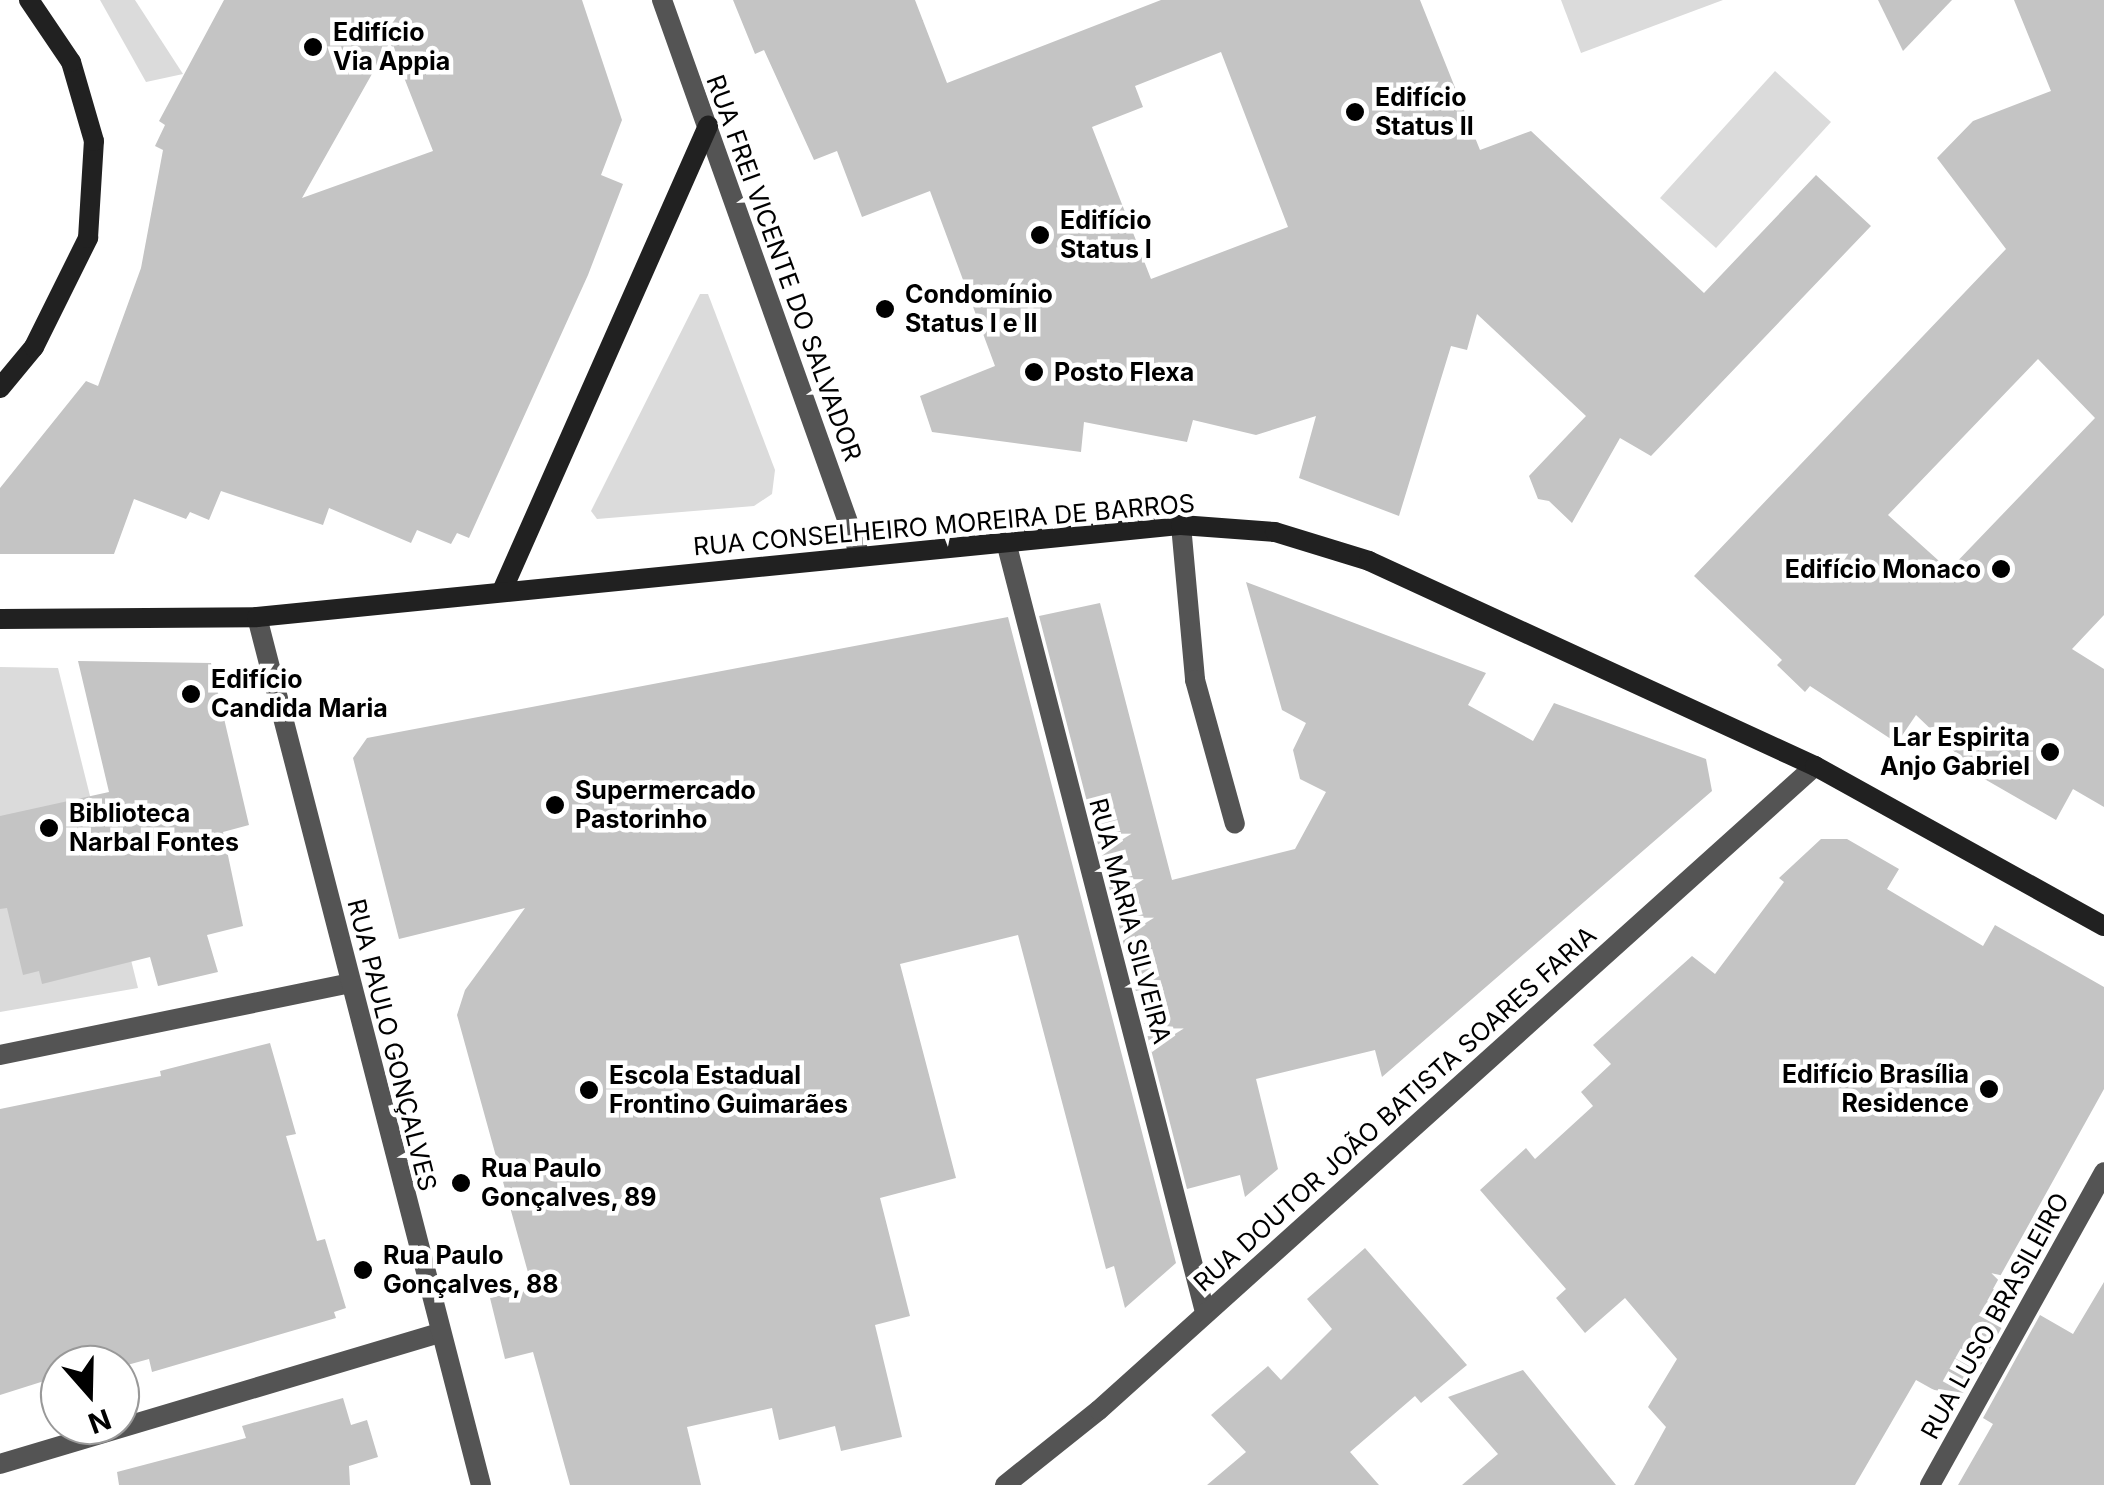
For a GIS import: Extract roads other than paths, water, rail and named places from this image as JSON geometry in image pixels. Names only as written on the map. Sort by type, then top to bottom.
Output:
[{"type":"main road","points":[[0,388],[34,347],[88,238],[94,142],[71,62],[28,0]]},
{"type":"main road","points":[[502,591],[708,126]]},
{"type":"main road","name":"RUA CONSELHEIRO MOREIRA DE BARROS","points":[[0,619],[257,617],[860,553],[1181,526],[1274,532],[1369,561],[1815,766],[2104,926]]},
{"type":"street","name":"RUA FREI VICENTE DO SALVADOR","points":[[662,0],[860,553]]},
{"type":"street","points":[[1181,526],[1196,680],[1235,824]]},
{"type":"street","name":"RUA MARIA SILVEIRA","points":[[1006,542],[1205,1312]]},
{"type":"street","name":"RUA PAULO GONÇALVES","points":[[257,617],[481,1485]]},
{"type":"street","name":"RUA DOUTOR JOÃO BATISTA SOARES FARIA","points":[[1005,1485],[1099,1410],[1815,766]]},
{"type":"street","points":[[0,1055],[350,983]]},
{"type":"street","name":"RUA LUSO BRASILEIRO","points":[[1930,1485],[2104,1172]]},
{"type":"street","points":[[0,1464],[439,1333]]},
{"type":"place","name":"Edifício Via Appia","points":[[313,47]]},
{"type":"place","name":"Edifício Status II","points":[[1355,112]]},
{"type":"place","name":"Edifício Status I","points":[[1040,235]]},
{"type":"place","name":"Condomínio Status I e II","points":[[885,309]]},
{"type":"place","name":"Posto Flexa","points":[[1034,372]]},
{"type":"place","name":"Edifício Monaco","points":[[2001,569]]},
{"type":"place","name":"Edifício Candida Maria","points":[[191,694]]},
{"type":"place","name":"Lar Espirita Anjo Gabriel","points":[[2050,752]]},
{"type":"place","name":"Supermercado Pastorinho","points":[[555,805]]},
{"type":"place","name":"Biblioteca Narbal Fontes","points":[[49,828]]},
{"type":"place","name":"Edifício Brasília Residence","points":[[1989,1089]]},
{"type":"place","name":"Escola Estadual Frontino Guimarães","points":[[589,1090]]},
{"type":"place","name":"Rua Paulo Gonçalves, 89","points":[[461,1183]]},
{"type":"place","name":"Rua Paulo Gonçalves, 88","points":[[363,1270]]}]
